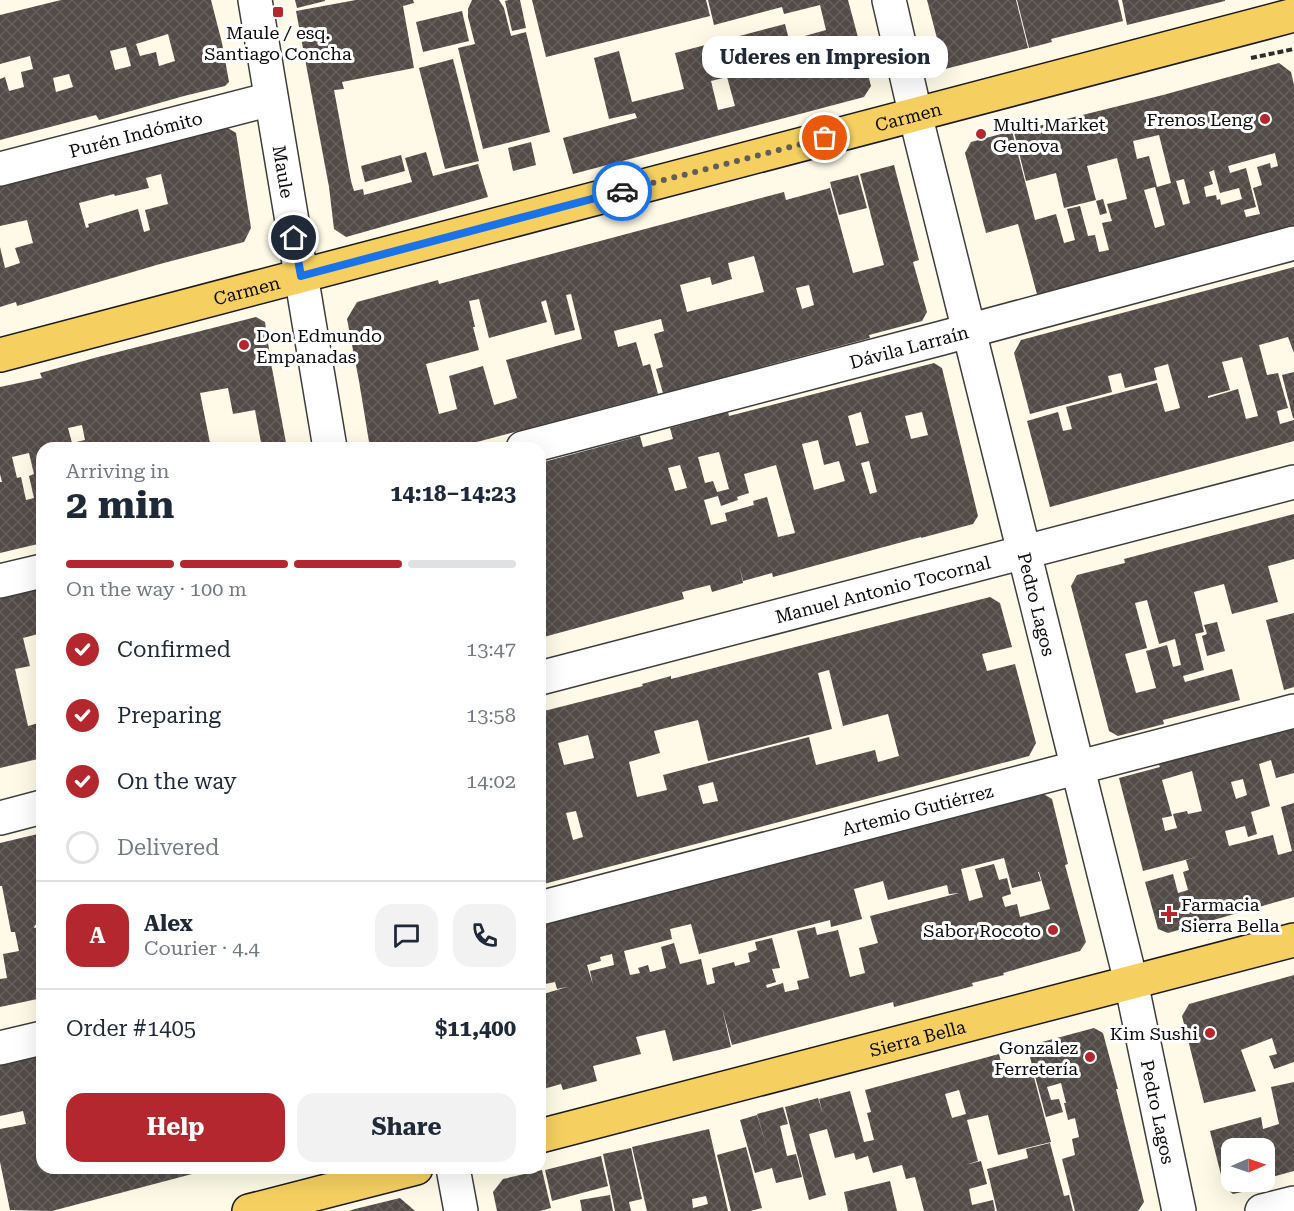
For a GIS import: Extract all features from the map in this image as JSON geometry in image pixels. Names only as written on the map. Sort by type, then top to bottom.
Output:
[{"type":"main road","name":"Carmen","points":[[0,355],[1294,15]]},
{"type":"main road","name":"Sierra Bella","points":[[546,1134],[1294,940]]},
{"type":"main road","points":[[249,1211],[393,1174]]},
{"type":"street","name":"Maule","points":[[255,0],[329,442]]},
{"type":"street","name":"Pedro Lagos","points":[[889,0],[1131,982],[1179,1211]]},
{"type":"street","name":"Purén Indómito","points":[[0,169],[271,99]]},
{"type":"street","name":"Dávila Larraín","points":[[546,442],[1294,243]]},
{"type":"street","name":"Manuel Antonio Tocornal","points":[[546,676],[1294,482]]},
{"type":"street","points":[[0,581],[36,572]]},
{"type":"street","name":"Artemio Gutiérrez","points":[[546,906],[1294,711]]},
{"type":"street","points":[[0,818],[36,809]]},
{"type":"street","points":[[0,1048],[36,1039]]},
{"type":"street","points":[[454,1174],[461,1211]]},
{"type":"street","points":[[1262,1211],[1294,1203]]},
{"type":"building","points":[[61,0],[211,0],[229,82],[225,86],[99,120],[96,115],[0,140],[0,79],[5,77],[9,91],[24,87],[21,72],[33,69],[30,56],[0,64],[0,15]],"holes":[[[168,34],[175,61],[159,66],[156,52],[140,56],[136,44]],[[126,47],[131,66],[115,70],[110,51]],[[69,74],[73,87],[56,92],[53,78]]]},
{"type":"building","points":[[295,0],[325,0],[325,1],[297,8]]},
{"type":"building","points":[[356,0],[413,0],[414,3],[403,6],[414,68],[342,82],[344,89],[334,90],[354,191],[363,189],[364,195],[412,182],[405,158],[426,152],[433,176],[478,164],[488,197],[346,237],[334,229],[329,187],[296,11]]},
{"type":"building","points":[[472,0],[499,0],[504,8],[511,36],[526,32],[550,132],[483,149],[458,48],[475,44],[468,17],[468,9]]},
{"type":"building","points":[[520,0],[526,28],[512,31],[505,1]]},
{"type":"building","points":[[532,0],[706,0],[710,16],[546,57]]},
{"type":"building","points":[[708,0],[848,0],[871,86],[864,97],[573,174],[563,138],[637,118],[635,113],[609,119],[594,58],[619,51],[632,102],[684,89],[675,53],[785,24],[794,59],[799,58],[794,39],[826,30],[820,5],[784,14],[782,7],[714,25]],"holes":[[[727,77],[735,106],[718,110],[711,81]]]},
{"type":"building","points":[[927,0],[1016,0],[1028,48],[945,69]]},
{"type":"building","points":[[1017,0],[1118,0],[1123,21],[1051,39],[1052,42],[1029,48]]},
{"type":"building","points":[[1122,0],[1225,0],[1225,1],[1127,25]]},
{"type":"building","points":[[462,11],[469,41],[423,52],[416,22]]},
{"type":"building","points":[[453,59],[479,161],[445,169],[419,68]]},
{"type":"building","points":[[1279,63],[1291,72],[1294,85],[1294,230],[1038,298],[1018,224],[986,233],[965,153],[971,142],[1012,131],[1035,220],[1056,214],[1064,243],[1075,240],[1067,209],[1080,206],[1088,236],[1095,235],[1099,252],[1109,250],[1102,223],[1112,221],[1107,204],[1127,199],[1117,158],[1087,166],[1096,200],[1064,208],[1056,173],[1026,181],[1014,132]],"holes":[[[1159,135],[1171,183],[1157,187],[1149,156],[1137,159],[1133,141]],[[1275,153],[1278,166],[1271,168],[1270,163],[1257,167],[1262,185],[1253,188],[1260,214],[1246,217],[1244,210],[1256,207],[1246,168],[1230,173],[1228,166]],[[1214,170],[1220,193],[1239,188],[1242,199],[1221,205],[1216,195],[1206,197],[1204,187],[1213,184],[1209,172]],[[1184,179],[1190,203],[1183,205],[1176,181]],[[1155,187],[1165,225],[1155,228],[1144,190]]]},
{"type":"building","points":[[223,125],[236,133],[251,228],[244,242],[17,306],[16,302],[0,307],[0,247],[5,268],[20,263],[15,248],[33,243],[27,220],[0,226],[0,184]],"holes":[[[161,174],[168,204],[145,210],[150,230],[144,232],[138,209],[88,224],[89,227],[86,228],[79,203],[149,188],[146,178]]]},
{"type":"building","points":[[531,142],[536,165],[513,171],[508,148]]},
{"type":"building","points":[[401,155],[405,171],[365,182],[361,166]]},
{"type":"building","points":[[894,165],[919,260],[913,262],[927,312],[922,321],[869,335],[870,338],[663,393],[656,369],[663,367],[654,334],[664,331],[661,319],[614,331],[618,347],[636,342],[643,366],[650,364],[658,394],[477,442],[369,442],[347,319],[357,302],[438,280],[439,284],[784,192],[786,200],[830,188],[853,273],[884,265],[860,174]],"holes":[[[754,256],[764,292],[687,312],[680,285],[710,277],[712,285],[732,279],[728,263]],[[809,285],[814,305],[802,309],[796,288]],[[571,294],[582,339],[506,360],[517,398],[494,405],[483,366],[449,376],[457,409],[439,414],[426,364],[479,350],[469,301],[479,299],[489,338],[547,322],[541,302],[546,300],[555,335],[575,330],[566,295]]]},
{"type":"building","points":[[858,175],[867,208],[839,215],[830,182]]},
{"type":"building","points":[[1103,199],[1107,213],[1100,215],[1096,201]]},
{"type":"building","points":[[1294,267],[1294,353],[1288,337],[1259,345],[1267,375],[1278,373],[1288,408],[1277,411],[1280,424],[1294,420],[1294,441],[1050,507],[1027,421],[1058,412],[1063,431],[1072,429],[1066,407],[1157,383],[1165,412],[1180,408],[1168,364],[1154,368],[1157,380],[1125,388],[1121,373],[1108,376],[1112,392],[1030,414],[1014,353],[1021,340]],"holes":[[[1242,357],[1258,416],[1246,419],[1238,389],[1208,398],[1208,396],[1230,390],[1222,362]]]},
{"type":"building","points":[[256,317],[265,322],[286,442],[261,442],[255,410],[233,414],[228,388],[200,393],[210,442],[76,442],[85,440],[82,425],[68,428],[72,442],[36,442],[36,544],[0,553],[0,482],[2,482],[0,474],[0,387],[42,378],[40,373]],"holes":[[[29,453],[34,474],[29,476],[34,498],[26,500],[21,477],[17,478],[12,457]]]},
{"type":"building","points":[[934,363],[942,368],[978,516],[973,524],[773,577],[772,573],[743,581],[739,564],[743,583],[712,592],[710,585],[682,592],[684,599],[546,636],[546,461],[640,436],[643,447],[673,439],[670,428],[728,412],[729,416]],"holes":[[[861,412],[869,443],[856,446],[848,416]],[[922,412],[928,435],[911,439],[905,416]],[[818,440],[824,465],[839,461],[845,481],[814,490],[802,444]],[[719,452],[729,489],[717,492],[713,481],[705,483],[698,457]],[[869,461],[877,492],[870,494],[861,463]],[[680,465],[687,488],[675,491],[668,468]],[[776,465],[795,533],[778,537],[767,497],[753,501],[754,505],[725,513],[727,521],[711,525],[704,500],[718,496],[721,506],[749,493],[744,474]]]},
{"type":"building","points":[[1294,372],[1294,418],[1293,418],[1282,375]]},
{"type":"building","points":[[1294,514],[1294,559],[1268,566],[1278,602],[1232,614],[1224,584],[1194,592],[1204,632],[1195,634],[1204,670],[1183,676],[1185,682],[1232,669],[1240,700],[1163,720],[1164,724],[1118,736],[1109,731],[1071,586],[1077,575],[1125,563],[1124,559]],"holes":[[[1147,600],[1159,644],[1175,639],[1181,665],[1173,667],[1167,645],[1146,651],[1156,688],[1136,693],[1125,654],[1147,648],[1135,603]]]},
{"type":"building","points":[[36,586],[36,635],[23,638],[30,666],[15,669],[28,726],[36,724],[36,759],[0,768],[0,595]]},
{"type":"building","points":[[990,597],[1000,603],[1012,647],[982,654],[987,671],[1015,664],[1036,743],[1029,756],[546,883],[546,710],[643,686],[642,684],[671,676],[671,679]],"holes":[[[829,670],[843,726],[888,714],[899,756],[878,762],[875,750],[816,765],[809,737],[663,775],[667,790],[637,797],[629,762],[660,753],[654,731],[698,720],[708,761],[832,729],[818,673]],[[588,735],[594,758],[564,765],[558,743]],[[713,782],[718,801],[703,804],[698,786]],[[576,811],[583,837],[573,840],[566,813]]]},
{"type":"building","points":[[1294,613],[1294,687],[1284,690],[1266,620]]},
{"type":"building","points":[[1217,622],[1225,651],[1207,656],[1202,636],[1207,634],[1204,625]]},
{"type":"building","points":[[1290,726],[1294,729],[1294,773],[1276,778],[1271,760],[1259,764],[1270,806],[1251,812],[1257,834],[1248,837],[1245,826],[1225,831],[1229,846],[1273,835],[1278,855],[1292,851],[1281,807],[1294,803],[1294,897],[1168,933],[1158,929],[1145,882],[1173,874],[1178,893],[1188,890],[1183,872],[1189,870],[1186,860],[1200,856],[1143,871],[1119,778],[1160,767],[1158,762]],"holes":[[[1192,771],[1202,811],[1173,814],[1177,828],[1165,831],[1162,818],[1172,816],[1162,780]],[[1243,779],[1247,795],[1236,799],[1231,782]]]},
{"type":"building","points":[[1040,792],[1052,799],[1068,864],[1065,865],[1086,942],[1080,951],[972,983],[973,986],[894,1007],[893,1002],[732,1045],[722,1008],[731,1047],[673,1061],[665,1030],[636,1037],[641,1054],[593,1066],[597,1081],[563,1090],[561,1084],[546,1088],[546,993],[567,987],[557,989],[555,982],[546,984],[546,920]],"holes":[[[1004,858],[1012,888],[1041,881],[1039,872],[1050,909],[1020,917],[1017,904],[1005,907],[1002,897],[1011,894],[1007,878],[999,880],[994,864],[975,869],[983,897],[969,901],[961,869]],[[883,881],[888,900],[947,885],[949,894],[959,893],[870,916],[878,943],[859,948],[865,973],[850,977],[838,930],[817,935],[815,927],[797,931],[809,978],[797,981],[799,989],[785,992],[783,983],[767,988],[766,985],[776,982],[772,969],[780,968],[772,938],[755,942],[757,950],[748,953],[750,962],[735,966],[734,962],[712,968],[715,983],[707,985],[701,959],[680,964],[674,943],[661,947],[666,968],[650,972],[648,965],[638,968],[640,973],[630,975],[624,951],[672,939],[670,929],[691,924],[699,954],[830,920],[831,927],[862,919],[854,889]],[[612,954],[614,965],[590,971],[593,985],[587,965],[601,961],[600,957]]]},
{"type":"building","points":[[36,834],[36,925],[34,928],[36,928],[36,999],[0,1007],[0,979],[7,978],[3,954],[19,951],[15,932],[11,932],[2,886],[0,886],[0,843]]},
{"type":"building","points":[[1294,975],[1294,1062],[1274,1069],[1269,1056],[1277,1054],[1272,1038],[1241,1050],[1256,1091],[1204,1103],[1182,1016],[1189,1004]]},
{"type":"building","points":[[1094,1028],[1103,1033],[1118,1089],[1116,1089],[1144,1202],[1138,1211],[1075,1211],[1062,1159],[1075,1155],[1072,1139],[1079,1137],[1075,1118],[1068,1120],[1061,1083],[1047,1087],[1051,1100],[1059,1099],[1063,1112],[1046,1117],[1027,1046]]},
{"type":"building","points":[[36,1048],[36,1174],[192,1174],[52,1211],[10,1210],[0,1162],[0,1129],[26,1124],[23,1111],[0,1116],[0,1056]]},
{"type":"building","points":[[999,1054],[1005,1077],[1032,1070],[1051,1142],[998,1155],[988,1115],[967,1120],[978,1161],[965,1165],[981,1161],[987,1184],[969,1189],[972,1205],[993,1200],[995,1211],[924,1211],[915,1177],[906,1179],[902,1165],[873,1173],[868,1156],[856,1160],[854,1153],[835,1158],[827,1129],[809,1134],[826,1195],[809,1200],[785,1107],[818,1098],[823,1114],[819,1099],[850,1091],[864,1142],[874,1140],[867,1113],[871,1112],[865,1090]],"holes":[[[959,1090],[966,1114],[952,1118],[945,1094]]]},
{"type":"building","points":[[1294,1082],[1294,1171],[1275,1176],[1275,1138],[1221,1138],[1221,1175],[1210,1131],[1261,1117],[1263,1129],[1279,1124],[1271,1087]]},
{"type":"building","points":[[783,1107],[788,1124],[780,1126],[787,1156],[796,1154],[802,1177],[776,1183],[772,1168],[755,1173],[740,1120],[757,1115],[771,1162],[757,1114]]},
{"type":"building","points":[[709,1129],[728,1211],[647,1211],[632,1147]],"holes":[[[706,1196],[708,1204],[693,1208],[692,1199]]]},
{"type":"building","points":[[1050,1143],[1064,1196],[1069,1195],[1073,1211],[997,1211],[987,1169],[1028,1158],[1026,1149]]},
{"type":"building","points":[[746,1147],[762,1208],[750,1211],[731,1211],[717,1155]]},
{"type":"building","points":[[631,1148],[642,1199],[629,1202],[631,1211],[615,1211],[603,1154]]},
{"type":"building","points":[[601,1156],[608,1186],[552,1201],[546,1170]]},
{"type":"building","points":[[525,1174],[543,1174],[551,1208],[540,1211],[497,1211],[493,1192],[503,1179]]},
{"type":"building","points":[[890,1181],[897,1211],[848,1211],[844,1192]]},
{"type":"building","points":[[610,1195],[613,1211],[582,1211],[580,1200]]},
{"type":"building","points":[[400,1198],[415,1211],[349,1211],[355,1209]]},
{"type":"way so far","points":[[622,191],[825,138]]},
{"type":"place","name":"Maule / esq. Santiago Concha","points":[[278,12]]},
{"type":"place","name":"Frenos Leng","points":[[1265,119]]},
{"type":"place","name":"Multi Market Genova","points":[[981,134]]},
{"type":"place","name":"Uderes en Impresion","points":[[825,138]]},
{"type":"place","name":"Don Edmundo Empanadas","points":[[244,345]]},
{"type":"place","name":"Farmacia Sierra Bella","points":[[1169,914]]},
{"type":"place","name":"Sabor Rocoto","points":[[1053,930]]},
{"type":"place","name":"Kim Sushi","points":[[1210,1033]]},
{"type":"place","name":"Gonzalez Ferretería","points":[[1090,1057]]},
{"type":"route","points":[[294,238],[301,276],[622,191]]}]
